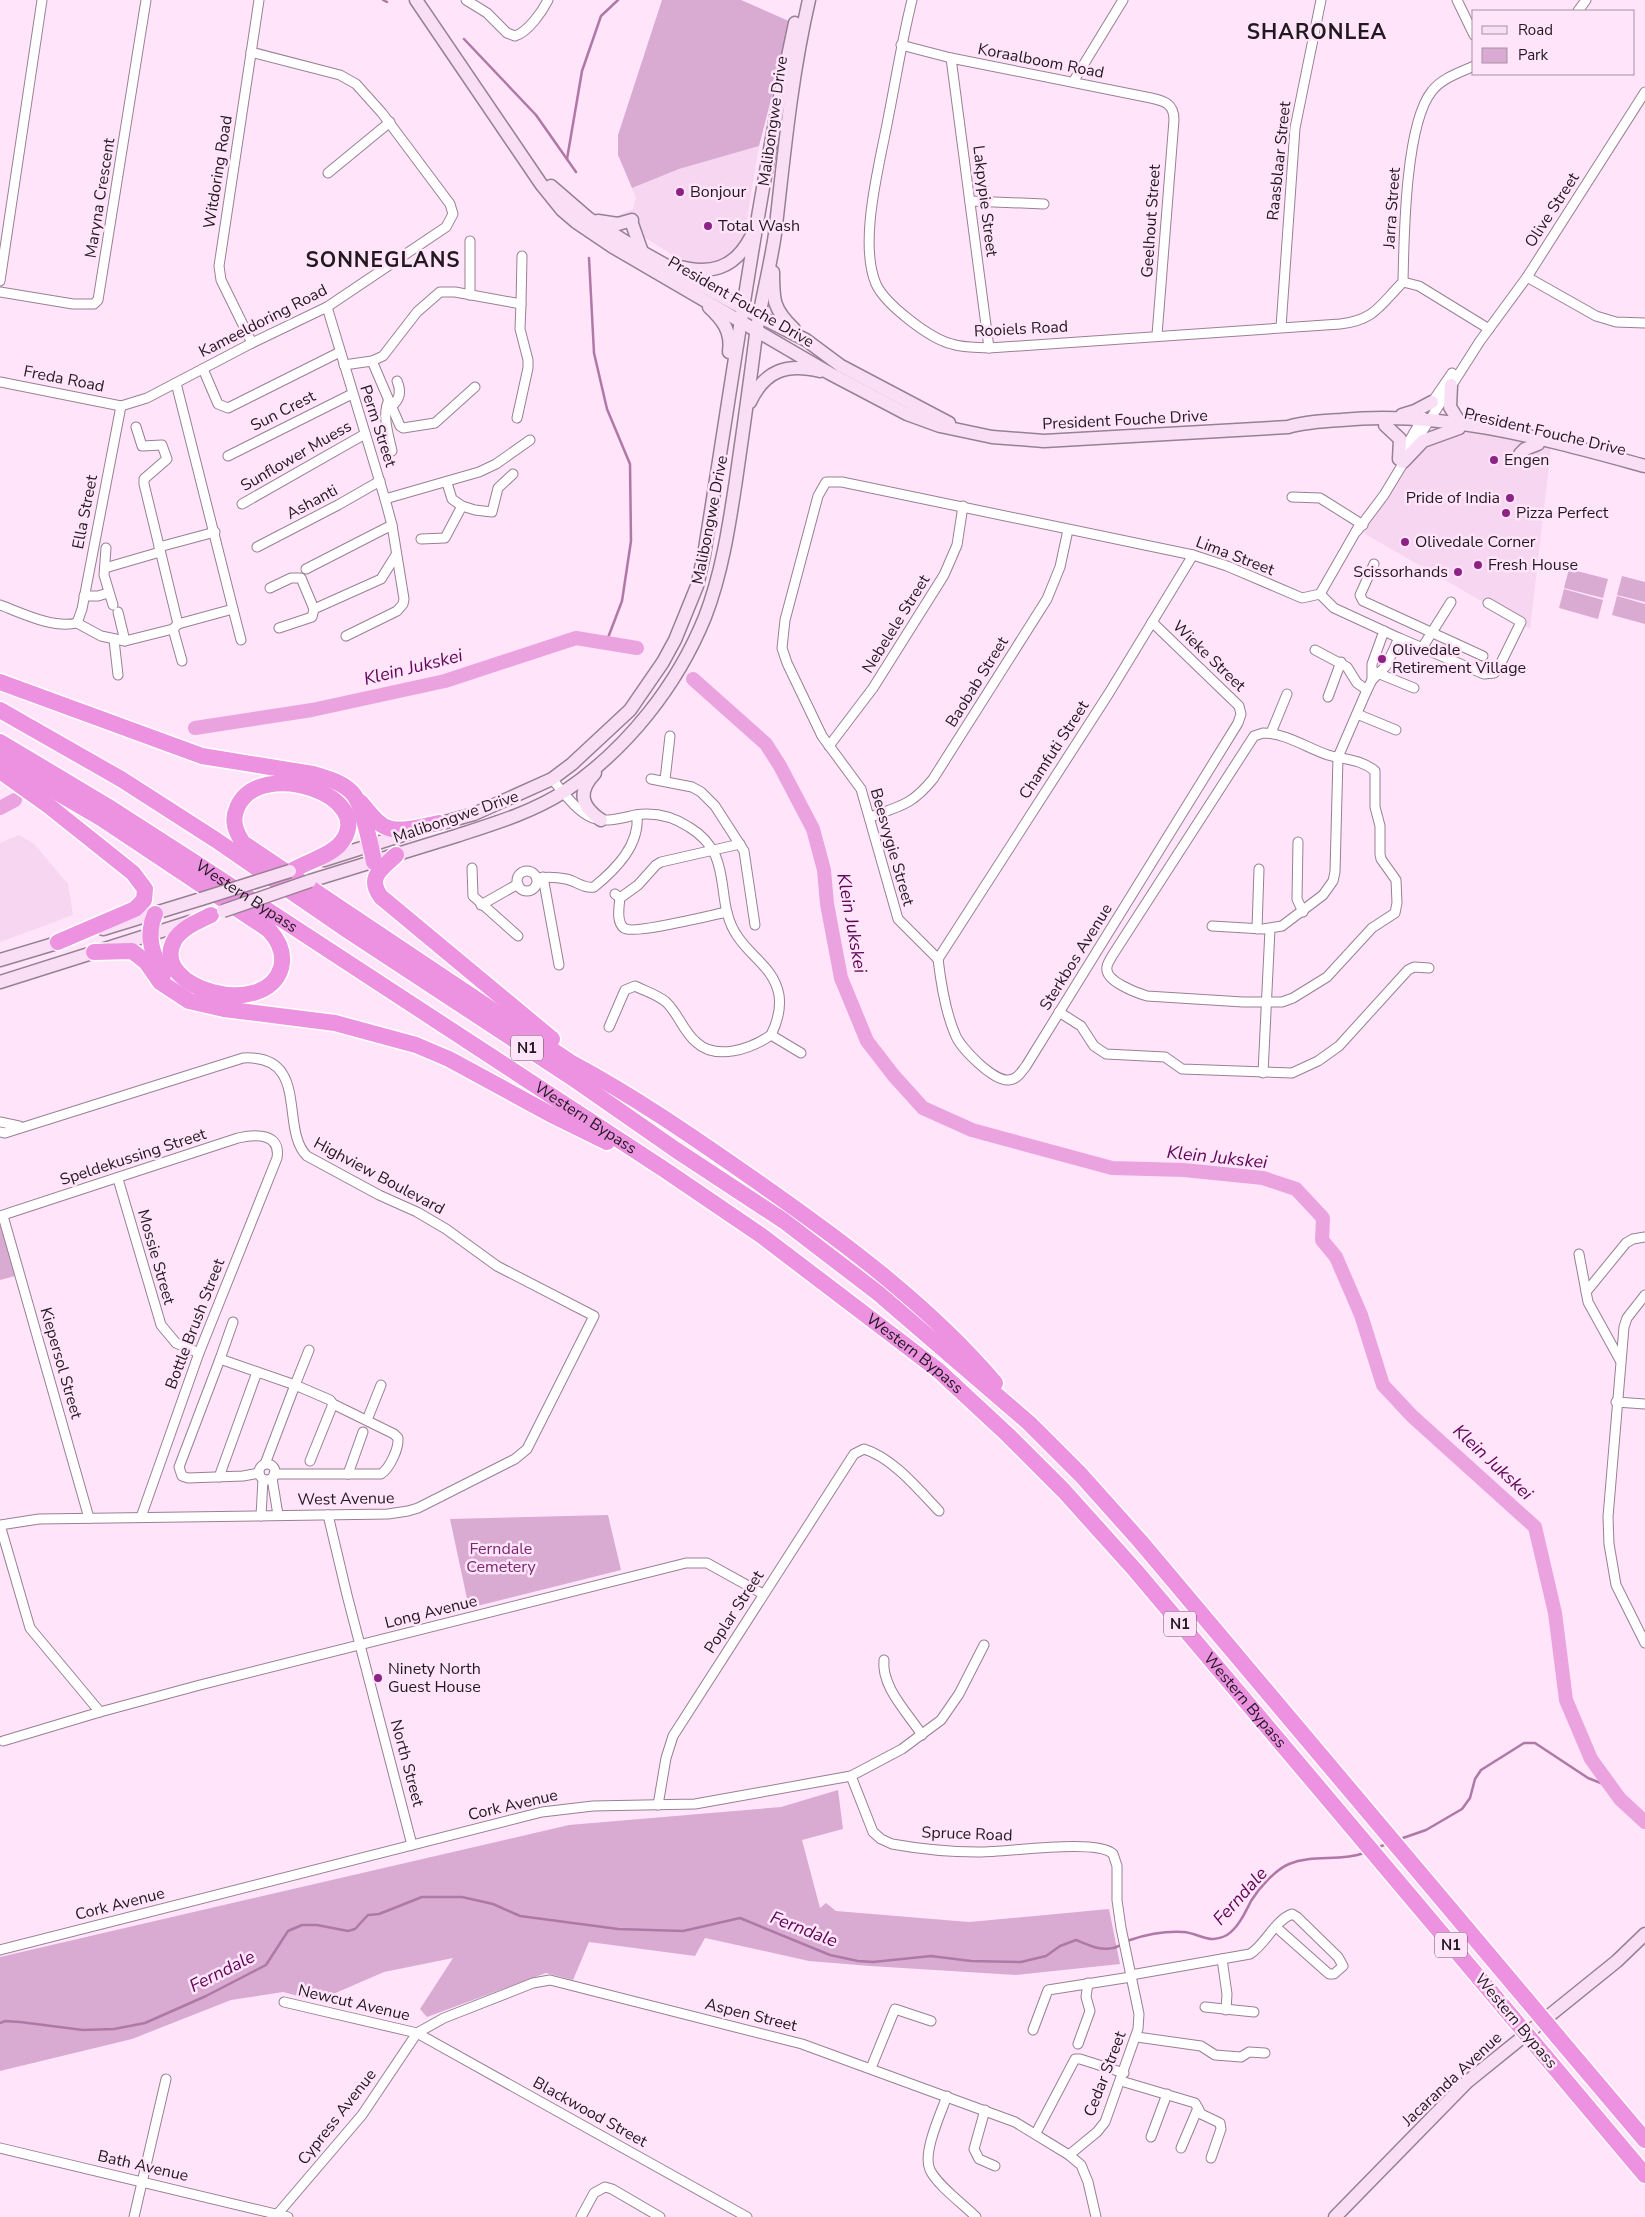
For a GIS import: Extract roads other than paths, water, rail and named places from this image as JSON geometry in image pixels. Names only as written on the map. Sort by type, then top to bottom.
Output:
[{"type":"highway","points":[[0,682],[202,756],[313,774],[329,779],[344,786],[356,796],[375,819],[388,828],[400,829],[439,824]]},
{"type":"highway","name":"Western Bypass","points":[[0,710],[120,780],[216,840],[347,930],[571,1077],[676,1150],[784,1221],[878,1293],[1029,1423],[1081,1475],[1122,1520],[1645,2140]]},
{"type":"highway","name":"Western Bypass","points":[[0,742],[107,806],[665,1170],[762,1236],[919,1354],[1008,1435],[1064,1491],[1135,1570],[1645,2175]]},
{"type":"highway","points":[[0,759],[101,818],[269,930],[278,941],[282,958],[279,972],[271,984],[262,990],[248,994],[224,994],[198,987],[179,975],[171,958],[174,941],[183,931],[217,913]]},
{"type":"highway","points":[[0,771],[49,806],[133,873],[145,888],[144,900],[135,910],[58,942]]},
{"type":"highway","points":[[292,870],[331,850],[341,842],[346,830],[347,818],[343,808],[334,799],[305,787],[278,784],[252,789],[238,804],[234,814],[234,826],[243,843],[570,1062],[605,1080],[712,1150],[854,1252],[979,1364],[1029,1423]]},
{"type":"highway","points":[[356,796],[374,862]]},
{"type":"highway","points":[[396,855],[378,872],[375,880],[375,889],[381,897],[605,1080]]},
{"type":"highway","points":[[155,914],[150,924],[150,935],[160,967],[172,990]]},
{"type":"highway","points":[[94,952],[132,951],[146,962],[160,982],[189,1001],[224,1010],[335,1023],[416,1045],[449,1058],[550,1114],[665,1170]]},
{"type":"main road","name":"President Fouche Drive","points":[[416,0],[541,184],[562,210],[576,222],[613,247],[689,290],[742,314],[759,315],[806,340],[840,366],[966,431]]},
{"type":"main road","name":"Malibongwe Drive","points":[[0,960],[155,914],[370,845],[474,814],[552,779],[572,764],[630,710],[667,655],[686,617],[697,586],[783,78],[802,0]]},
{"type":"main road","name":"Malibongwe Drive","points":[[0,982],[150,935],[310,881],[484,827],[539,806],[563,792],[606,757],[642,722],[669,685],[692,646],[705,616],[720,572],[747,409],[759,315],[774,237],[780,175],[802,32],[809,0]]},
{"type":"main road","name":"President Fouche Drive","points":[[526,161],[588,218],[742,314],[757,329],[830,373],[907,414],[940,426],[992,437],[1044,441],[1385,422],[1424,423],[1538,436],[1645,466]]},
{"type":"main road","points":[[588,218],[618,224],[632,220],[642,252]]},
{"type":"main road","points":[[659,262],[701,271],[722,267],[737,258],[757,224]]},
{"type":"main road","points":[[774,237],[774,302],[779,313],[806,340]]},
{"type":"main road","points":[[689,290],[721,319],[729,335],[730,345],[722,397],[719,462]]},
{"type":"main road","points":[[747,409],[755,391],[766,378],[776,372],[801,367],[830,373]]},
{"type":"main road","points":[[1401,461],[1423,441],[1460,426],[1450,407],[1451,385]]},
{"type":"main road","points":[[1401,461],[1400,439],[1385,422],[1410,413],[1432,402]]},
{"type":"main road","name":"President Fouche Drive","points":[[1460,426],[1645,472]]},
{"type":"main road","points":[[1520,454],[1525,449],[1538,444]]},
{"type":"main road","points":[[601,820],[585,805],[584,793],[588,782],[606,757]]},
{"type":"main road","name":"Jacaranda Avenue","points":[[1341,2215],[1467,2082],[1617,1961],[1645,1934]]},
{"type":"street","points":[[0,281],[42,0]]},
{"type":"street","name":"Maryna Crescent","points":[[0,292],[78,304],[94,304],[98,300],[146,0]]},
{"type":"street","name":"Witdoring Road","points":[[252,343],[221,280],[219,271],[259,0]]},
{"type":"street","points":[[466,0],[487,13],[507,33],[515,36],[522,33],[541,12],[548,0]]},
{"type":"street","name":"Rooiels Road","points":[[912,0],[901,45],[870,221],[870,251],[875,282],[885,298],[893,306],[939,338],[957,345],[989,348],[1157,335],[1340,324],[1362,320],[1377,310],[1403,282]]},
{"type":"street","points":[[1073,82],[1123,0]]},
{"type":"street","name":"Raasblaar Street","points":[[1281,327],[1295,128],[1321,0]]},
{"type":"street","points":[[1457,0],[1472,31]]},
{"type":"street","name":"Koraalboom Road","points":[[901,45],[951,58],[1164,101],[1173,109]]},
{"type":"street","points":[[251,52],[348,78],[356,84],[390,122],[328,173]]},
{"type":"street","name":"Lakpypie Street","points":[[951,58],[989,348]]},
{"type":"street","name":"Jarra Street","points":[[1403,282],[1404,224],[1411,153],[1422,108],[1430,93],[1439,84],[1472,67]]},
{"type":"street","name":"Olive Street","points":[[1320,594],[1424,423],[1489,328],[1527,277],[1645,92]]},
{"type":"street","name":"Geelhout Street","points":[[1157,335],[1174,120],[1173,109]]},
{"type":"street","name":"Kameeldoring Road","points":[[121,406],[147,398],[252,343],[327,307],[446,228],[452,218],[453,210],[390,122]]},
{"type":"street","points":[[970,201],[1044,204]]},
{"type":"street","points":[[470,241],[470,295]]},
{"type":"street","points":[[517,418],[528,368],[528,360],[520,330],[522,256]]},
{"type":"street","points":[[1527,277],[1601,318],[1616,322],[1645,323]]},
{"type":"street","points":[[1403,282],[1419,286],[1489,328]]},
{"type":"street","points":[[344,365],[372,361],[383,356],[389,351],[398,334],[432,297],[440,292],[446,291],[521,304]]},
{"type":"street","name":"Perm Street","points":[[327,307],[392,526],[404,599],[398,611],[346,636]]},
{"type":"street","name":"Olive Street","points":[[1424,423],[1432,402],[1469,351],[1480,341]]},
{"type":"street","points":[[203,369],[216,401],[218,404],[228,408],[340,352]]},
{"type":"street","points":[[372,361],[388,402],[400,426],[403,428],[430,425],[475,387]]},
{"type":"street","points":[[388,402],[394,404],[398,400],[400,387],[397,381]]},
{"type":"street","name":"Freda Road","points":[[0,382],[121,406]]},
{"type":"street","points":[[176,383],[241,640]]},
{"type":"street","name":"Sun Crest","points":[[228,456],[352,394]]},
{"type":"street","points":[[388,402],[386,406],[387,422],[392,451]]},
{"type":"street","name":"Ella Street","points":[[77,623],[121,406]]},
{"type":"street","points":[[136,427],[142,446],[162,445],[167,459],[144,481],[182,661]]},
{"type":"street","name":"Sunflower Muess","points":[[242,504],[365,434]]},
{"type":"street","points":[[385,500],[447,483],[496,464],[530,440]]},
{"type":"street","points":[[447,483],[452,499],[462,506],[492,512],[498,488],[513,474]]},
{"type":"street","name":"Ashanti","points":[[257,547],[380,481]]},
{"type":"street","name":"Beesvygie Street","points":[[854,484],[830,481],[821,488],[781,640],[787,663],[822,736],[861,789],[898,920],[912,936],[930,949],[938,959]]},
{"type":"street","name":"Lima Street","points":[[854,484],[1193,555],[1302,598],[1320,594]]},
{"type":"street","points":[[1292,497],[1320,498],[1360,526]]},
{"type":"street","points":[[421,539],[445,538],[462,506]]},
{"type":"street","name":"Nebelele Street","points":[[829,746],[873,688],[944,575],[957,545],[963,506]]},
{"type":"street","points":[[306,569],[392,526]]},
{"type":"street","name":"Baobab Street","points":[[870,817],[904,805],[919,796],[933,779],[1047,599],[1060,567],[1068,530]]},
{"type":"street","points":[[105,568],[214,532]]},
{"type":"street","points":[[106,548],[105,568],[108,593],[115,608],[125,642]]},
{"type":"street","points":[[314,609],[381,579],[396,555]]},
{"type":"street","name":"Chamfuti Street","points":[[938,959],[1193,555]]},
{"type":"street","points":[[1374,564],[1360,594],[1366,603],[1484,656]]},
{"type":"street","points":[[270,588],[295,577],[301,578],[314,609],[312,617],[279,628]]},
{"type":"street","points":[[84,596],[98,596],[108,593]]},
{"type":"street","points":[[1320,594],[1334,608],[1484,674],[1494,673],[1501,664],[1521,622],[1488,603]]},
{"type":"street","points":[[1422,648],[1451,602]]},
{"type":"street","points":[[0,605],[63,624],[77,623],[101,636],[125,642],[233,609]]},
{"type":"street","name":"Wieke Street","points":[[1152,622],[1239,706],[1241,714]]},
{"type":"street","points":[[1374,675],[1372,664],[1384,631]]},
{"type":"street","points":[[1212,926],[1270,929],[1282,926],[1323,896],[1333,881],[1338,757],[1374,675],[1386,666],[1399,638]]},
{"type":"street","points":[[114,640],[118,674]]},
{"type":"street","points":[[1315,650],[1341,662],[1347,667],[1357,683],[1367,690]]},
{"type":"street","points":[[1328,697],[1341,662]]},
{"type":"street","points":[[1374,675],[1414,688]]},
{"type":"street","points":[[1271,733],[1287,694]]},
{"type":"street","name":"Sterkbos Avenue","points":[[938,959],[950,1018],[959,1042],[966,1052],[1001,1079],[1010,1080],[1019,1076],[1228,742],[1241,714]]},
{"type":"street","points":[[1357,714],[1396,730]]},
{"type":"street","points":[[1263,732],[1271,733],[1326,754],[1359,762],[1374,769],[1376,773],[1376,807],[1380,826],[1380,854],[1381,859],[1396,880],[1396,909],[1392,916],[1372,928],[1327,977],[1293,998],[1282,1002],[1147,996],[1137,993],[1115,981],[1110,976],[1106,966],[1254,736],[1263,732]]},
{"type":"street","points":[[665,780],[670,736]]},
{"type":"street","points":[[651,778],[681,783],[702,792],[715,806],[740,844],[746,860],[755,925]]},
{"type":"street","points":[[552,779],[582,811],[592,818],[601,820],[637,815],[668,817],[681,822],[701,836],[714,852],[722,874],[727,912],[738,937],[768,969],[776,983],[779,996],[779,1009],[771,1035],[758,1043],[723,1052],[705,1049],[696,1042],[664,1000],[635,986],[625,990],[609,1027]]},
{"type":"street","points":[[540,878],[530,890],[523,890],[518,884],[518,876],[524,871],[532,872],[540,878],[569,880],[588,888],[594,886],[626,855],[637,833],[637,815]]},
{"type":"street","points":[[1298,842],[1296,899],[1303,912]]},
{"type":"street","points":[[727,912],[644,930],[629,931],[624,929],[620,922],[617,896],[630,893],[661,862],[714,852],[740,844]]},
{"type":"street","points":[[472,868],[473,896],[518,936]]},
{"type":"street","points":[[1257,929],[1259,869]]},
{"type":"street","points":[[540,878],[559,964]]},
{"type":"street","points":[[481,905],[518,884]]},
{"type":"street","points":[[1263,1073],[1270,929]]},
{"type":"street","points":[[1059,1012],[1081,1026],[1094,1046],[1106,1054],[1165,1057],[1182,1068],[1292,1074],[1318,1061],[1339,1046],[1408,970],[1414,967],[1429,968]]},
{"type":"street","points":[[771,1035],[801,1053]]},
{"type":"street","name":"Highview Boulevard","points":[[0,1132],[5,1133],[243,1058],[262,1060],[271,1064],[284,1078],[290,1094],[297,1140],[301,1151],[307,1156],[379,1195],[417,1212],[497,1266],[594,1316]]},
{"type":"street","points":[[0,1122],[21,1127]]},
{"type":"street","name":"Speldekussing Street","points":[[1,1216],[243,1137],[262,1136],[275,1143]]},
{"type":"street","name":"Bottle Brush Street","points":[[141,1517],[198,1353],[277,1158],[275,1143]]},
{"type":"street","name":"Mossie Street","points":[[118,1179],[160,1325],[176,1343],[198,1353]]},
{"type":"street","name":"Kiepersol Street","points":[[1,1216],[89,1518]]},
{"type":"street","points":[[1586,1292],[1626,1243],[1633,1239],[1645,1237]]},
{"type":"street","points":[[1579,1254],[1592,1312],[1620,1360]]},
{"type":"street","points":[[1645,1295],[1627,1318],[1624,1327],[1616,1402],[1608,1516],[1610,1558],[1616,1585],[1645,1643]]},
{"type":"street","name":"West Avenue","points":[[0,1525],[26,1520],[388,1514],[408,1511],[522,1454],[533,1441],[594,1316]]},
{"type":"street","points":[[220,1359],[295,1385],[330,1400],[333,1404],[397,1436],[398,1446],[384,1473],[184,1478],[180,1474],[179,1468],[233,1322]]},
{"type":"street","points":[[278,1515],[267,1476],[261,1467],[265,1464],[309,1350]]},
{"type":"street","points":[[219,1477],[257,1372]]},
{"type":"street","points":[[367,1420],[380,1385]]},
{"type":"street","points":[[1616,1402],[1645,1404]]},
{"type":"street","points":[[310,1461],[333,1404]]},
{"type":"street","points":[[348,1474],[363,1432]]},
{"type":"street","name":"Poplar Street","points":[[658,1805],[666,1758],[673,1736],[854,1454],[864,1449],[875,1452],[901,1473],[939,1510]]},
{"type":"street","points":[[261,1516],[267,1476],[274,1468],[265,1464]]},
{"type":"street","name":"North Street","points":[[328,1514],[412,1845]]},
{"type":"street","points":[[0,1525],[30,1628],[100,1712]]},
{"type":"street","name":"Long Avenue","points":[[3,1741],[100,1712],[686,1563],[708,1563],[763,1594]]},
{"type":"street","name":"Cork Avenue","points":[[0,1950],[558,1809],[593,1806],[701,1804],[851,1776],[889,1757],[922,1735],[940,1720],[970,1675],[984,1645]]},
{"type":"street","points":[[884,1660],[883,1673],[888,1683],[922,1735]]},
{"type":"street","name":"Spruce Road","points":[[851,1776],[874,1832],[881,1839],[892,1844],[982,1852],[1080,1847],[1107,1850],[1114,1854],[1116,1862]]},
{"type":"street","name":"Cedar Street","points":[[1070,2155],[1102,2128],[1109,2115],[1137,2037],[1139,2014],[1117,1900],[1116,1862]]},
{"type":"street","points":[[1033,2030],[1048,1990],[1250,1954],[1256,1950],[1276,1927],[1287,1916],[1292,1914],[1298,1917],[1341,1960],[1342,1966],[1334,1974],[1329,1974],[1276,1927]]},
{"type":"street","points":[[1222,1959],[1227,1994],[1226,2010]]},
{"type":"street","name":"Aspen Street","points":[[418,2033],[444,2018],[533,1983],[550,1980],[786,2039],[985,2110],[1036,2133],[1070,2155]]},
{"type":"street","points":[[1078,2044],[1090,2011],[1086,1997],[1088,1983]]},
{"type":"street","name":"Newcut Avenue","points":[[284,2002],[418,2033]]},
{"type":"street","points":[[1205,2007],[1254,2012]]},
{"type":"street","points":[[871,2068],[895,2009],[931,2021]]},
{"type":"street","name":"Blackwood Street","points":[[418,2033],[732,2214],[747,2217]]},
{"type":"street","name":"Cypress Avenue","points":[[277,2216],[362,2114],[418,2033]]},
{"type":"street","points":[[1137,2037],[1199,2046],[1215,2055],[1241,2057],[1250,2052],[1265,2053]]},
{"type":"street","points":[[1036,2133],[1075,2059],[1080,2059],[1166,2094],[1195,2103],[1201,2114],[1220,2123],[1221,2129],[1211,2158]]},
{"type":"street","points":[[134,2217],[166,2079]]},
{"type":"street","points":[[1151,2137],[1166,2094]]},
{"type":"street","points":[[946,2096],[928,2152],[928,2165],[937,2179],[976,2217]]},
{"type":"street","points":[[1181,2148],[1198,2108]]},
{"type":"street","points":[[985,2110],[974,2149],[979,2159],[995,2166]]},
{"type":"street","name":"Bath Avenue","points":[[0,2148],[143,2181],[277,2216],[288,2217]]},
{"type":"street","points":[[1070,2155],[1084,2171],[1096,2217]]},
{"type":"street","points":[[580,2217],[594,2192],[605,2187],[612,2189],[658,2216]]},
{"type":"waterway","points":[[383,0],[387,2]]},
{"type":"waterway","points":[[567,159],[582,71],[601,16],[618,0]]},
{"type":"waterway","points":[[464,39],[536,115],[576,172]]},
{"type":"waterway","points":[[589,258],[594,353],[607,409],[630,464],[631,541],[622,601],[606,643]]},
{"type":"waterway","name":"Klein Jukskei","points":[[195,728],[312,710],[445,681],[576,638],[637,648]]},
{"type":"waterway","name":"Klein Jukskei","points":[[693,679],[766,744],[780,766],[813,829],[824,870],[827,904],[841,978],[867,1041],[894,1076],[923,1108],[972,1130],[1112,1168],[1184,1170],[1263,1178],[1296,1189],[1323,1218],[1322,1240],[1336,1257],[1361,1315],[1383,1385],[1412,1416],[1535,1527],[1555,1613],[1566,1700],[1591,1759],[1620,1799],[1645,1822]]},
{"type":"waterway","name":"Klein Jukskei","points":[[0,808],[15,800]]},
{"type":"waterway","name":"Ferndale","points":[[1400,1839],[1426,1830],[1462,1809],[1470,1798],[1475,1779],[1481,1770],[1524,1743],[1535,1743],[1588,1778],[1611,1787]]},
{"type":"waterway","name":"Ferndale","points":[[1376,1848],[1387,1844]]},
{"type":"waterway","name":"Ferndale","points":[[0,2023],[5,2021],[20,2022],[83,2030],[114,2029],[145,2023],[206,1996],[266,1965],[288,1931],[302,1925],[317,1925],[348,1931],[355,1929],[368,1915],[379,1914],[422,1897],[462,1897],[493,1904],[520,1916],[618,1929],[683,1931],[740,1918],[830,1955],[858,1961],[873,1962],[931,1956],[971,1961],[1021,1962],[1046,1956],[1060,1946],[1076,1940],[1094,1947],[1108,1949],[1136,1938],[1163,1933],[1183,1932],[1209,1939],[1220,1938],[1235,1928],[1251,1901],[1268,1880],[1289,1864],[1307,1859],[1346,1857],[1364,1853]]},
{"type":"place","name":"Bonjour","points":[[680,192]]},
{"type":"place","name":"Total Wash","points":[[708,226]]},
{"type":"place","name":"Engen","points":[[1494,460]]},
{"type":"place","name":"Pride of India","points":[[1510,498]]},
{"type":"place","name":"Pizza Perfect","points":[[1506,513]]},
{"type":"place","name":"Olivedale Corner","points":[[1405,542]]},
{"type":"place","name":"Fresh House","points":[[1478,565]]},
{"type":"place","name":"Scissorhands","points":[[1458,572]]},
{"type":"place","name":"Olivedale Retirement Village","points":[[1382,659]]},
{"type":"place","name":"Ninety North Guest House","points":[[378,1678]]},
{"type":"district","name":"SHARONLEA","points":[[1317,32]]},
{"type":"district","name":"SONNEGLANS","points":[[383,260]]},
{"type":"park label","name":"Ferndale Cemetery","points":[[501,1558]]}]
